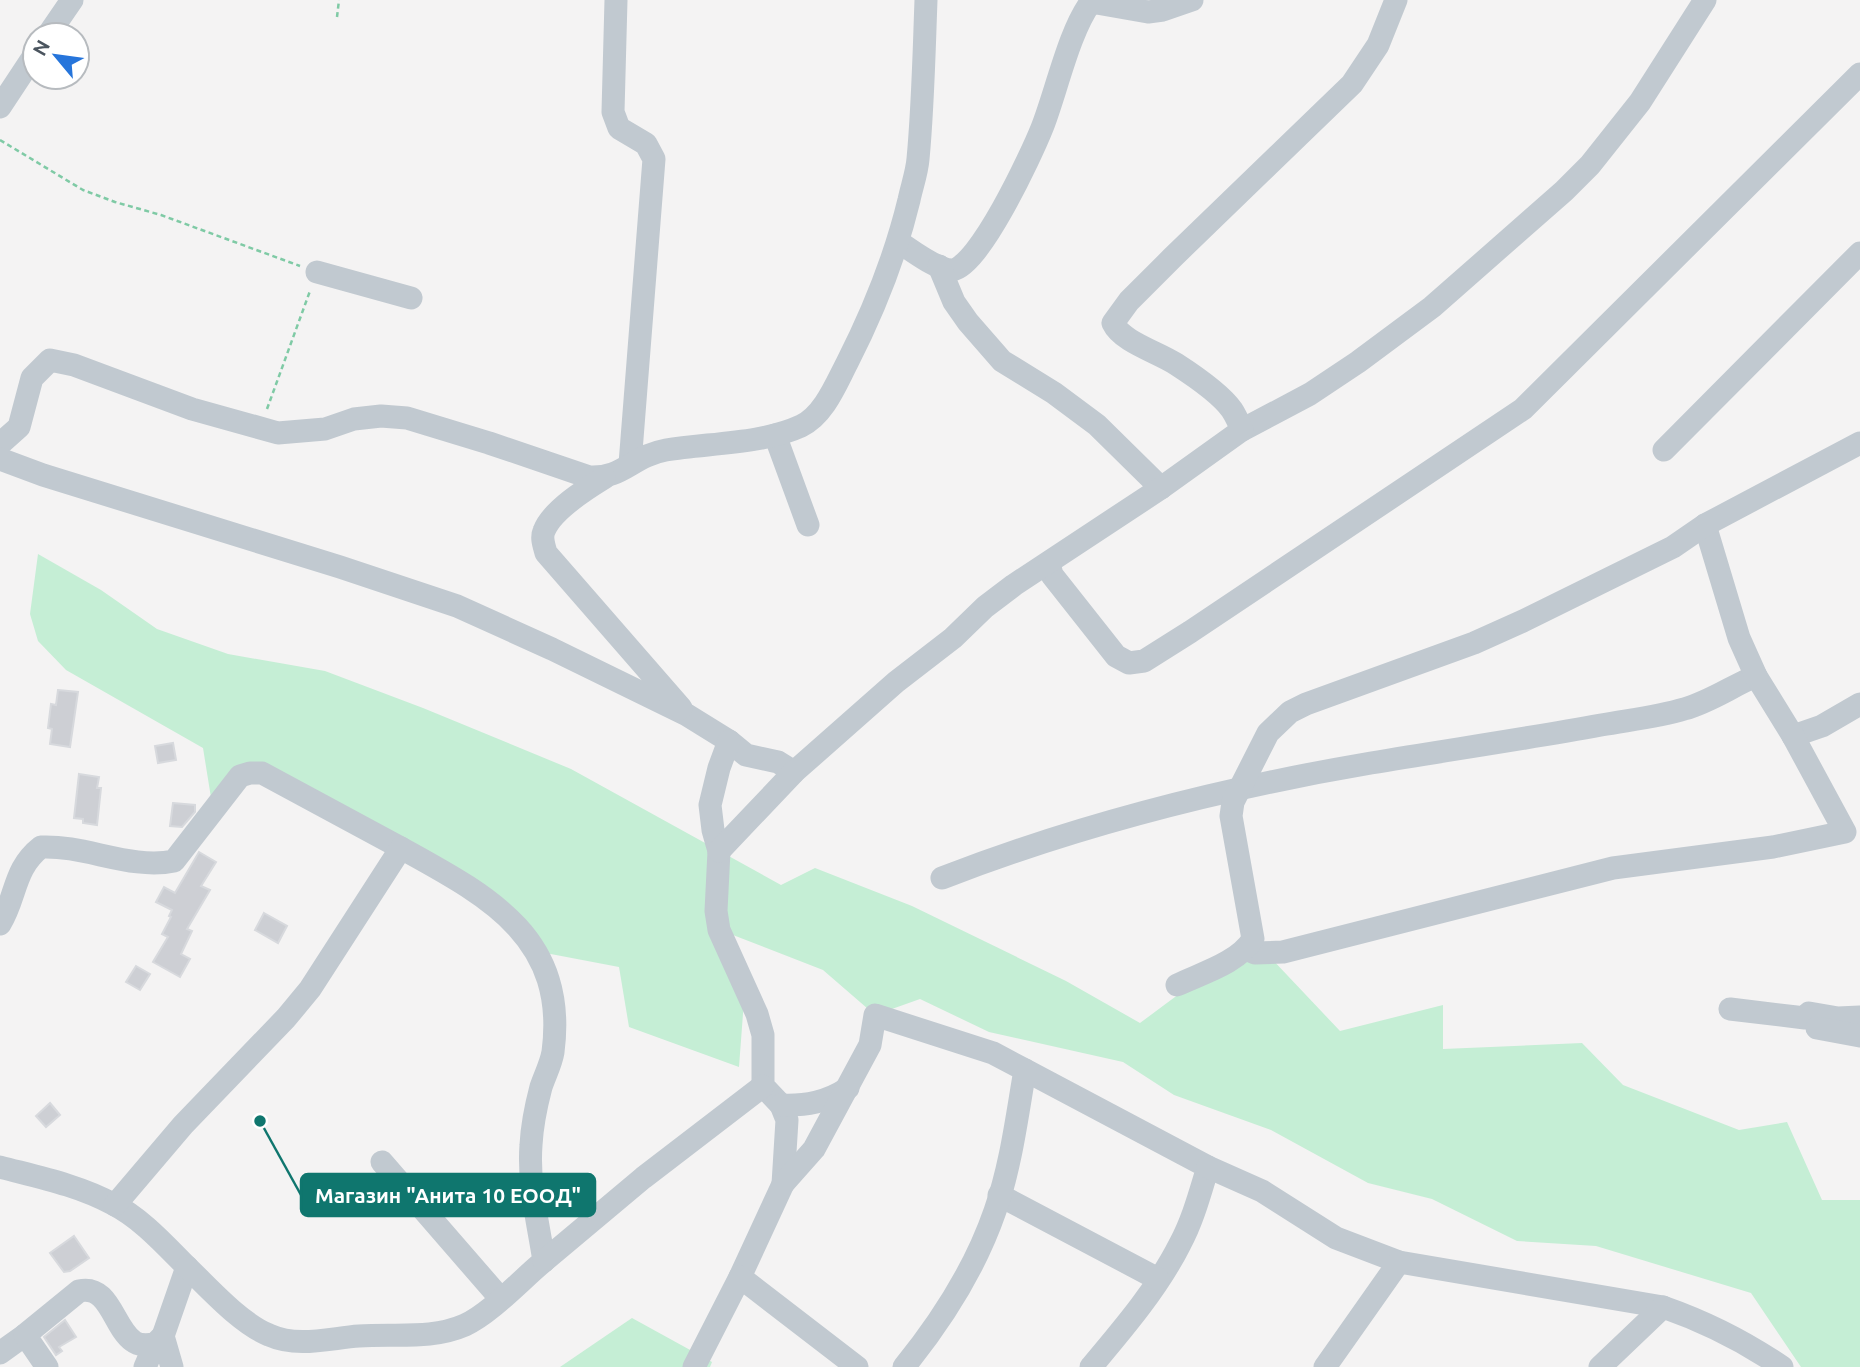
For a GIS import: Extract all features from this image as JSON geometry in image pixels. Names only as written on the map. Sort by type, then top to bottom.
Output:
[{"type":"street","points":[[58,21],[72,0]]},
{"type":"street","points":[[616,0],[613,112],[619,128],[646,144],[654,159],[630,464]]},
{"type":"street","points":[[687,715],[546,553],[544,530],[562,508],[604,478],[617,474],[643,456],[665,450],[775,435],[803,425],[816,416],[873,311],[898,242],[918,161],[926,0]]},
{"type":"street","points":[[898,242],[950,270],[959,268],[970,258],[994,222],[1034,146],[1076,30],[1091,2],[1148,12],[1192,0]]},
{"type":"street","points":[[1242,430],[1231,408],[1204,384],[1175,364],[1125,338],[1113,323],[1117,315],[1146,284],[1352,84],[1378,45],[1396,0]]},
{"type":"street","points":[[719,851],[794,772],[896,682],[953,638],[985,607],[1242,430],[1310,394],[1358,362],[1432,307],[1590,165],[1640,102],[1706,0]]},
{"type":"street","points":[[1049,563],[1052,575],[1116,656],[1129,663],[1144,660],[1221,612],[1523,409],[1860,74]]},
{"type":"street","points":[[0,107],[21,75]]},
{"type":"street","points":[[1664,450],[1860,253]]},
{"type":"street","points":[[939,266],[954,302],[1002,361],[1054,393],[1097,425],[1161,488]]},
{"type":"street","points":[[317,272],[411,298]]},
{"type":"street","points":[[0,444],[19,427],[32,379],[50,360],[74,365],[192,409],[278,433],[325,429],[354,419],[382,416],[407,418],[489,443],[568,472],[604,478]]},
{"type":"street","points":[[775,435],[808,525]]},
{"type":"street","points":[[1177,985],[1247,949],[1252,939],[1251,921],[1232,833],[1233,802],[1268,733],[1290,712],[1474,643],[1574,597],[1673,547],[1705,525],[1860,443]]},
{"type":"street","points":[[0,459],[457,607],[552,649],[687,715],[746,755],[778,762],[794,772]]},
{"type":"street","points":[[1247,949],[1255,953],[1283,952],[1613,868],[1773,847],[1845,832],[1793,736],[1756,676],[1739,638],[1705,525]]},
{"type":"street","points":[[942,878],[1103,822],[1240,788],[1684,709],[1728,692],[1756,676]]},
{"type":"street","points":[[1793,736],[1822,726],[1860,704]]},
{"type":"street","points":[[729,741],[710,805],[719,851],[716,911],[719,930],[749,996],[763,1035],[763,1086],[781,1105],[787,1119],[783,1184]]},
{"type":"street","points":[[0,924],[12,900],[23,865],[41,847],[59,846],[146,862],[174,861],[240,776],[250,773],[262,773],[465,883],[496,905],[524,933],[544,968],[555,1013],[552,1057],[534,1120],[530,1168],[544,1261]]},
{"type":"street","points":[[115,1205],[183,1125],[286,1018],[310,989],[401,848]]},
{"type":"street","points":[[1730,1009],[1805,1017],[1809,1013],[1838,1018],[1860,1017]]},
{"type":"street","points":[[694,1367],[783,1184],[814,1149],[848,1088],[870,1045],[875,1015],[993,1053],[1208,1167],[1262,1191],[1336,1238],[1399,1262],[1663,1307],[1743,1341],[1782,1367]]},
{"type":"street","points":[[1805,1017],[1807,1022],[1817,1027],[1860,1036]]},
{"type":"street","points":[[904,1367],[943,1316],[970,1272],[984,1241],[999,1195],[1026,1070]]},
{"type":"street","points":[[0,1167],[79,1189],[115,1205],[157,1238],[257,1329],[283,1339],[300,1342],[359,1336],[438,1334],[467,1324],[483,1314],[643,1178],[763,1086]]},
{"type":"street","points":[[781,1105],[804,1106],[835,1097],[848,1088]]},
{"type":"street","points":[[382,1162],[500,1298]]},
{"type":"street","points":[[1091,1367],[1158,1279],[1186,1231],[1208,1167]]},
{"type":"street","points":[[999,1195],[1158,1279]]},
{"type":"street","points":[[1325,1367],[1399,1262]]},
{"type":"street","points":[[145,1367],[159,1340],[187,1267]]},
{"type":"street","points":[[740,1277],[857,1367]]},
{"type":"street","points":[[0,1353],[79,1291],[86,1290],[103,1298],[133,1341],[143,1345],[159,1340]]},
{"type":"street","points":[[1600,1367],[1663,1307]]},
{"type":"street","points":[[25,1335],[47,1367]]},
{"type":"street","points":[[159,1340],[173,1367]]},
{"type":"path","points":[[337,17],[339,0]]},
{"type":"path","points":[[0,140],[83,190],[161,215],[317,272],[260,429]]},
{"type":"green space","points":[[38,554],[101,590],[157,629],[228,654],[325,671],[423,708],[571,769],[781,885],[815,868],[912,906],[1066,981],[1140,1023],[1253,939],[1340,1031],[1443,1005],[1443,1049],[1582,1043],[1623,1085],[1739,1130],[1787,1122],[1822,1200],[1860,1200],[1860,1367],[1801,1367],[1751,1293],[1596,1246],[1517,1241],[1432,1199],[1368,1183],[1271,1130],[1174,1095],[1123,1062],[989,1032],[920,999],[875,1015],[823,970],[720,930],[745,987],[739,1067],[629,1027],[619,967],[535,951],[524,933],[263,773],[213,810],[203,748],[66,670],[38,641],[30,614]]},
{"type":"green space","points":[[632,1318],[712,1362],[710,1367],[560,1367]]},
{"type":"building","points":[[58,690],[78,692],[70,747],[50,744],[52,729],[48,728],[51,704],[56,705]]},
{"type":"building","points":[[173,743],[176,760],[158,763],[155,746]]},
{"type":"building","points":[[79,774],[99,777],[97,788],[101,788],[97,825],[83,823],[83,819],[74,818]]},
{"type":"building","points":[[173,803],[195,805],[195,812],[182,827],[170,826]]},
{"type":"building","points":[[199,852],[216,862],[201,886],[210,890],[187,929],[192,931],[181,954],[190,959],[180,977],[153,962],[168,937],[162,934],[172,910],[156,902],[164,887],[175,893]]},
{"type":"building","points":[[264,913],[287,926],[278,943],[255,930]]},
{"type":"building","points":[[136,966],[150,974],[140,990],[126,982]]},
{"type":"building","points":[[50,1103],[60,1115],[46,1127],[36,1116]]},
{"type":"building","points":[[74,1236],[89,1258],[64,1272],[50,1253]]},
{"type":"building","points":[[65,1320],[76,1337],[59,1347],[62,1351],[56,1355],[44,1337]]},
{"type":"place","name":"Магазин \"Анита 10 ЕООД\"","points":[[260,1121]]}]
